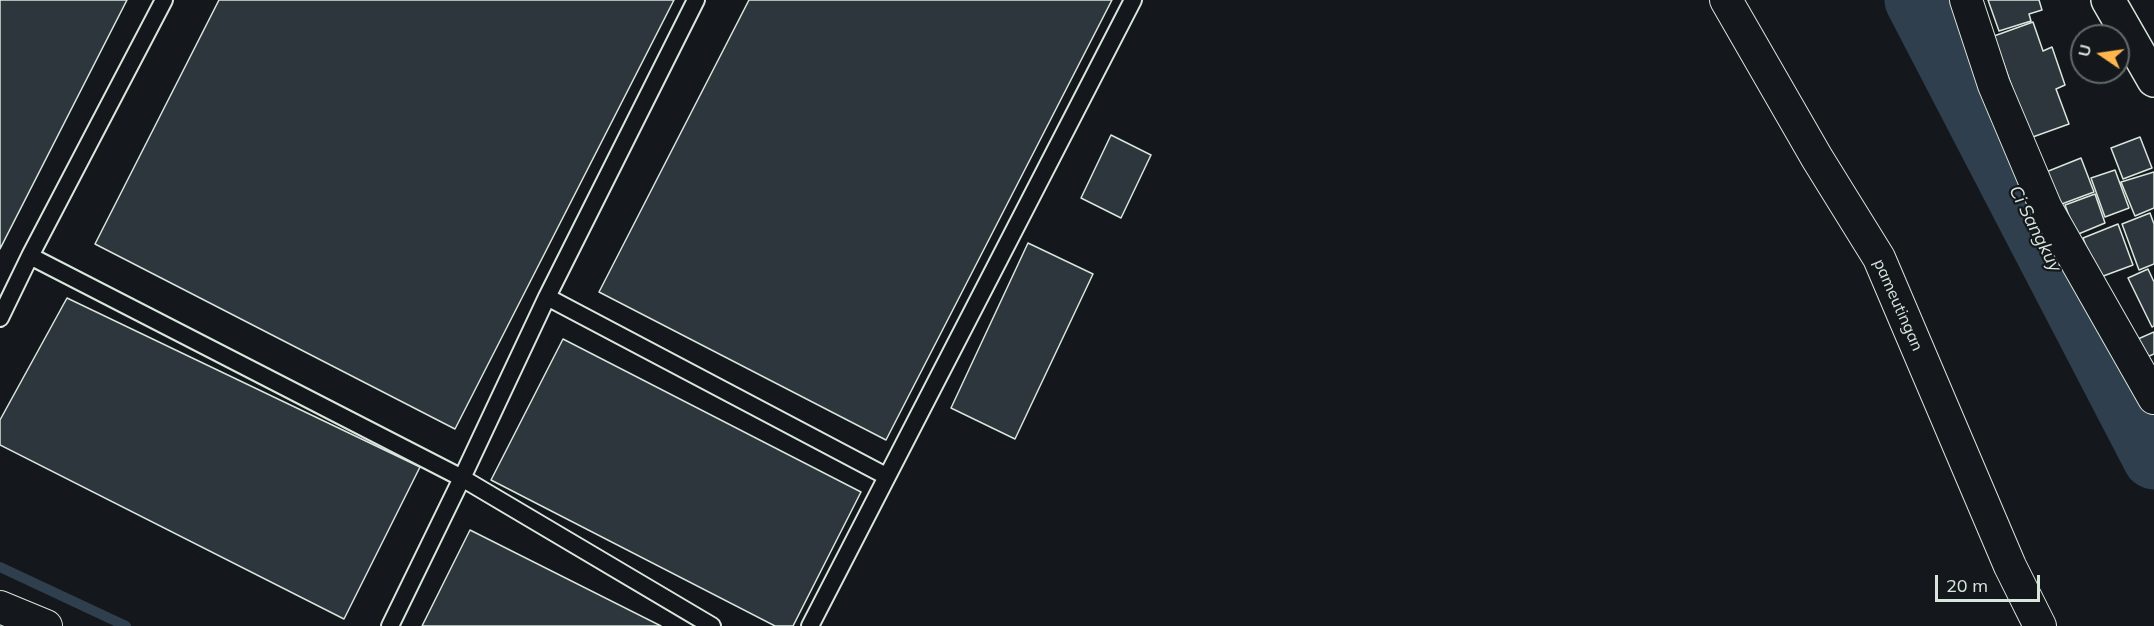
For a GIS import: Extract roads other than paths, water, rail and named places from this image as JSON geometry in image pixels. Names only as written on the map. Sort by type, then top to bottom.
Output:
[{"type":"main road","points":[[2108,0],[2154,80]]},
{"type":"street","name":"pameutingan","points":[[1726,0],[1816,158],[1879,258],[2010,566],[2040,626]]},
{"type":"street","points":[[1966,0],[1994,85],[2046,208],[2154,398]]},
{"type":"street","points":[[0,607],[46,626]]},
{"type":"lane","points":[[0,318],[30,256],[165,0]]},
{"type":"lane","points":[[390,626],[546,297],[696,0]]},
{"type":"lane","points":[[810,626],[1133,0]]},
{"type":"lane","points":[[30,256],[462,478],[712,626]]},
{"type":"lane","points":[[546,297],[886,476]]},
{"type":"waterway","name":"Ci Sangkuy","points":[[1916,0],[2154,458]]},
{"type":"waterway","points":[[0,567],[126,626]]}]
